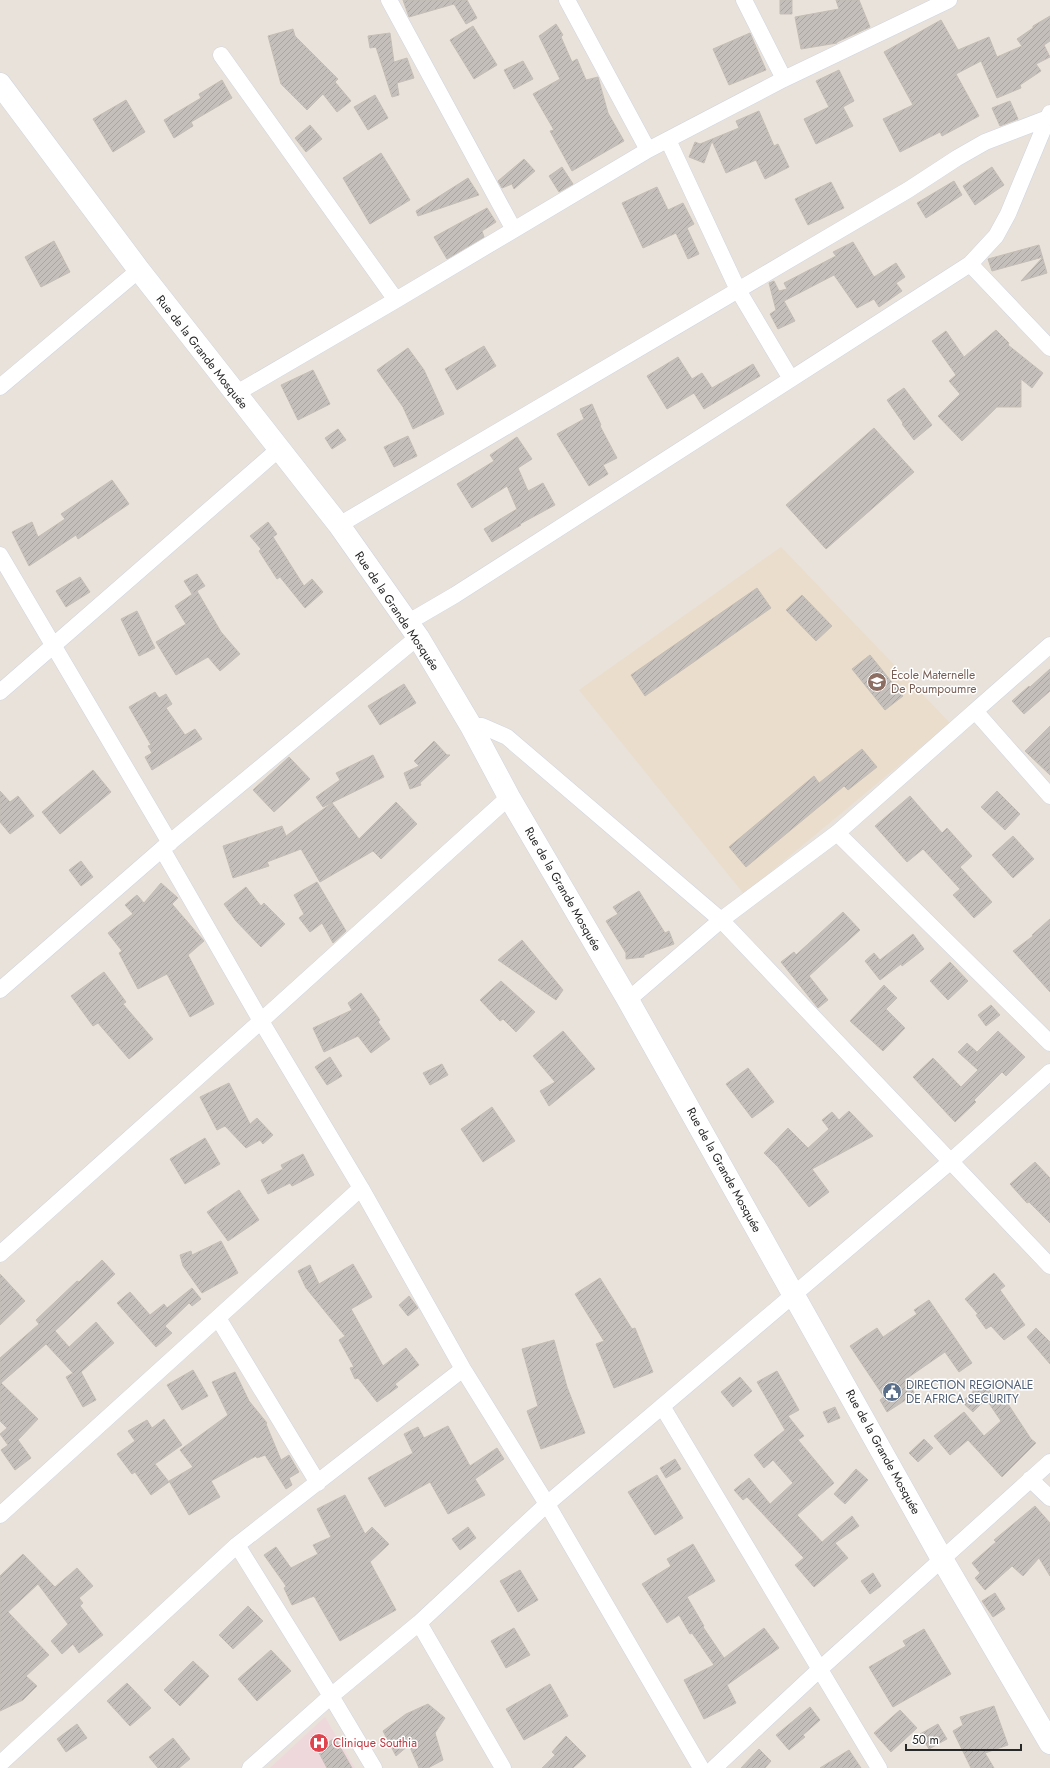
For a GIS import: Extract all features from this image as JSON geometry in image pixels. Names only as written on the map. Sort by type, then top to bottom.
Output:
[{"type":"street","points":[[389,0],[514,230]]},
{"type":"street","points":[[567,0],[648,150]]},
{"type":"street","points":[[235,394],[648,150],[784,79],[949,0]]},
{"type":"street","points":[[747,1],[784,79]]},
{"type":"street","points":[[221,55],[396,300]]},
{"type":"street","name":"Rue de la Grande Mosquée","points":[[0,84],[139,270],[339,525],[412,630],[471,726],[509,797],[628,1000],[795,1294],[942,1559],[1050,1743]]},
{"type":"street","points":[[0,990],[455,594],[970,264],[996,236],[1014,200],[1049,116]]},
{"type":"street","points":[[339,525],[908,190],[957,158],[985,142],[1049,116]]},
{"type":"street","points":[[668,140],[738,290],[790,379]]},
{"type":"street","points":[[970,264],[1050,348]]},
{"type":"street","points":[[0,387],[139,270]]},
{"type":"street","points":[[0,692],[279,449]]},
{"type":"street","points":[[0,556],[54,646],[166,846],[261,1021],[361,1188],[463,1369],[547,1504],[701,1768]]},
{"type":"street","points":[[628,1000],[721,920],[837,833],[1050,645]]},
{"type":"street","points":[[975,711],[1050,796]]},
{"type":"street","points":[[471,726],[487,728],[507,737],[721,920],[1050,1266]]},
{"type":"street","points":[[0,1254],[509,797]]},
{"type":"street","points":[[837,833],[1050,1043]]},
{"type":"street","points":[[250,1768],[331,1696],[419,1623],[547,1504],[950,1162],[1050,1072]]},
{"type":"street","points":[[0,1515],[361,1188]]},
{"type":"street","points":[[218,1318],[318,1483]]},
{"type":"street","points":[[0,1764],[238,1545],[463,1369]]},
{"type":"street","points":[[662,1406],[879,1768]]},
{"type":"street","points":[[714,1768],[820,1669],[1050,1462]]},
{"type":"street","points":[[1030,1479],[1050,1498]]},
{"type":"street","points":[[238,1545],[374,1768]]},
{"type":"street","points":[[419,1623],[502,1768]]},
{"type":"shaded area","points":[[781,547],[950,723],[744,894],[579,690]]},
{"type":"shaded area","name":"Clinique Southia","points":[[325,1717],[355,1768],[270,1768]]},
{"type":"building","points":[[403,0],[467,0],[477,18],[466,24],[454,4],[409,17]]},
{"type":"building","points":[[780,0],[792,0],[792,14],[780,14]]},
{"type":"building","points":[[836,0],[859,0],[870,27],[837,43],[801,49],[795,17],[839,9]]},
{"type":"building","points":[[1050,16],[1050,41],[1044,45],[1050,57],[1036,64],[1041,71],[1020,85],[1021,88],[997,98],[981,61],[956,74],[979,116],[942,136],[940,132],[900,152],[883,119],[913,105],[884,52],[941,20],[958,50],[989,37],[997,57],[1022,46],[1017,39],[1033,28],[1033,26]]},
{"type":"building","points":[[556,24],[563,35],[561,37],[572,62],[577,59],[586,80],[598,77],[608,113],[624,141],[572,171],[550,131],[554,130],[533,94],[560,79],[539,36]]},
{"type":"building","points":[[473,26],[497,65],[474,79],[450,40]]},
{"type":"building","points":[[293,29],[295,36],[338,79],[335,82],[351,101],[337,112],[323,94],[307,110],[281,84],[268,36]]},
{"type":"building","points":[[390,33],[394,62],[407,58],[414,78],[397,83],[399,95],[392,97],[376,47],[370,48],[368,36]]},
{"type":"building","points":[[750,33],[766,70],[729,85],[713,49]]},
{"type":"building","points":[[523,61],[533,79],[514,89],[504,70]]},
{"type":"building","points":[[839,70],[854,101],[843,107],[853,126],[816,144],[804,119],[829,107],[816,81]]},
{"type":"building","points":[[222,80],[232,98],[191,122],[193,126],[174,138],[164,120],[201,98],[199,94]]},
{"type":"building","points":[[375,95],[388,118],[368,130],[354,107]]},
{"type":"building","points":[[126,100],[145,132],[113,152],[93,119]]},
{"type":"building","points":[[1010,101],[1018,119],[1000,126],[992,108]]},
{"type":"building","points":[[759,111],[774,146],[778,144],[789,167],[765,179],[756,160],[726,173],[712,141],[704,163],[689,157],[695,142],[700,144],[739,128],[736,121]]},
{"type":"building","points":[[310,125],[322,139],[306,152],[295,138]]},
{"type":"building","points":[[381,153],[410,200],[370,224],[343,178]]},
{"type":"building","points":[[524,159],[535,171],[514,189],[512,184],[502,188],[498,181]]},
{"type":"building","points":[[562,167],[573,184],[559,192],[549,176]]},
{"type":"building","points":[[992,167],[1004,185],[975,205],[963,186]]},
{"type":"building","points":[[468,178],[479,195],[418,216],[416,211]]},
{"type":"building","points":[[954,181],[962,195],[926,218],[917,203]]},
{"type":"building","points":[[831,182],[844,208],[808,225],[795,199]]},
{"type":"building","points":[[657,187],[668,210],[683,203],[694,224],[687,228],[699,254],[688,259],[676,233],[643,248],[622,203]]},
{"type":"building","points":[[487,208],[496,222],[482,231],[484,237],[447,259],[434,237]]},
{"type":"building","points":[[54,241],[70,272],[41,287],[25,257]]},
{"type":"building","points":[[853,242],[874,277],[896,263],[905,277],[896,283],[902,291],[879,307],[874,299],[857,308],[834,275],[784,301],[795,321],[778,329],[770,314],[776,310],[769,283],[774,281],[779,291],[787,289],[784,283],[836,256],[833,252]]},
{"type":"building","points":[[1039,245],[1042,257],[992,271],[988,259]]},
{"type":"building","points":[[1043,257],[1047,273],[1021,281]]},
{"type":"building","points":[[996,330],[1009,343],[1008,345],[1043,373],[1032,388],[1021,379],[1021,407],[997,407],[962,441],[938,416],[960,394],[949,381],[956,375],[932,341],[946,331],[964,357]]},
{"type":"building","points":[[484,346],[496,366],[457,390],[445,369]]},
{"type":"building","points":[[408,348],[424,370],[444,414],[413,429],[403,407],[377,370]]},
{"type":"building","points":[[678,357],[692,379],[702,373],[712,388],[753,364],[760,376],[704,409],[694,393],[667,409],[647,376]]},
{"type":"building","points":[[313,370],[330,404],[298,420],[281,385]]},
{"type":"building","points":[[904,388],[932,425],[914,440],[887,400]]},
{"type":"building","points":[[592,404],[601,425],[600,426],[617,458],[603,465],[608,474],[589,486],[557,434],[584,419],[580,409]]},
{"type":"building","points":[[874,428],[914,472],[826,549],[786,505]]},
{"type":"building","points":[[338,429],[346,440],[332,449],[325,438]]},
{"type":"building","points":[[408,436],[417,456],[394,467],[384,447]]},
{"type":"building","points":[[517,437],[532,459],[518,468],[528,491],[543,483],[555,505],[520,524],[521,525],[492,542],[484,529],[517,509],[507,486],[472,508],[457,484],[494,461],[490,455]]},
{"type":"building","points":[[112,480],[129,504],[78,539],[76,535],[29,566],[12,532],[32,522],[38,537],[65,519],[61,514]]},
{"type":"building","points":[[268,522],[277,534],[273,537],[304,586],[312,579],[323,592],[305,608],[280,577],[277,579],[259,551],[261,549],[250,536]]},
{"type":"building","points":[[197,574],[205,586],[192,594],[184,581]]},
{"type":"building","points":[[80,577],[90,592],[66,607],[56,591]]},
{"type":"building","points":[[757,588],[771,608],[645,696],[631,675]]},
{"type":"building","points":[[197,591],[221,632],[240,654],[220,671],[208,657],[176,675],[156,642],[186,624],[175,606]]},
{"type":"building","points":[[802,595],[832,626],[816,641],[786,610]]},
{"type":"building","points":[[137,611],[155,648],[139,656],[121,619]]},
{"type":"building","points":[[870,655],[903,696],[885,710],[852,669]]},
{"type":"building","points":[[1050,669],[1050,691],[1024,714],[1012,701]]},
{"type":"building","points":[[404,684],[416,703],[380,725],[368,706]]},
{"type":"building","points":[[155,692],[159,698],[166,694],[172,704],[166,708],[185,735],[195,729],[202,739],[152,770],[145,757],[152,753],[148,746],[151,745],[129,707]]},
{"type":"building","points":[[1050,726],[1050,775],[1025,751]]},
{"type":"building","points":[[434,741],[447,755],[450,755],[420,783],[421,785],[410,789],[404,773],[419,766],[414,761]]},
{"type":"building","points":[[862,749],[877,767],[848,790],[844,786],[746,867],[729,847],[814,776],[819,783]]},
{"type":"building","points":[[373,755],[384,777],[323,807],[316,797],[340,780],[336,773]]},
{"type":"building","points":[[289,757],[310,779],[274,812],[253,790]]},
{"type":"building","points":[[93,770],[111,792],[60,834],[42,812]]},
{"type":"building","points":[[0,791],[10,802],[18,796],[34,816],[10,834],[0,822]]},
{"type":"building","points":[[997,791],[1020,814],[1005,830],[981,807]]},
{"type":"building","points":[[910,796],[942,833],[947,828],[972,856],[960,867],[992,902],[974,918],[953,895],[960,889],[923,849],[907,862],[875,826]]},
{"type":"building","points":[[396,802],[417,824],[381,859],[373,851],[320,882],[301,849],[267,862],[269,866],[233,878],[223,846],[282,826],[286,836],[332,803],[359,839]]},
{"type":"building","points":[[1013,836],[1034,859],[1013,878],[992,855]]},
{"type":"building","points":[[81,861],[93,877],[81,886],[69,870]]},
{"type":"building","points":[[317,882],[346,931],[333,943],[322,923],[310,932],[299,918],[304,914],[294,895]]},
{"type":"building","points":[[161,883],[178,898],[172,904],[204,941],[188,955],[214,1004],[190,1017],[167,974],[138,989],[119,953],[122,951],[108,933],[133,914],[125,905],[137,895],[144,903]]},
{"type":"building","points":[[246,887],[261,906],[264,903],[285,924],[261,947],[236,921],[224,904]]},
{"type":"building","points":[[639,891],[665,933],[669,931],[674,944],[644,955],[644,957],[626,959],[626,953],[606,921],[618,914],[613,907]]},
{"type":"building","points":[[843,912],[860,930],[809,976],[828,1000],[818,1008],[781,962],[794,952],[796,955]]},
{"type":"building","points":[[1050,919],[1050,992],[1013,951],[1033,936],[1032,935]]},
{"type":"building","points":[[913,934],[924,949],[902,966],[901,964],[880,980],[865,961],[874,953],[880,960]]},
{"type":"building","points":[[522,940],[563,990],[556,1000],[498,960]]},
{"type":"building","points":[[950,962],[968,981],[948,1000],[930,981]]},
{"type":"building","points":[[104,972],[126,1002],[123,1004],[153,1039],[129,1059],[98,1023],[93,1026],[71,996]]},
{"type":"building","points":[[501,981],[535,1012],[516,1032],[503,1019],[500,1021],[480,1000]]},
{"type":"building","points":[[884,985],[897,998],[886,1009],[905,1028],[883,1051],[850,1021]]},
{"type":"building","points":[[361,993],[380,1020],[378,1022],[390,1039],[371,1053],[358,1036],[324,1052],[313,1028],[352,1010],[348,1003]]},
{"type":"building","points":[[991,1005],[1000,1015],[986,1026],[978,1015]]},
{"type":"building","points":[[563,1031],[595,1069],[549,1106],[540,1091],[555,1082],[533,1056]]},
{"type":"building","points":[[998,1031],[1025,1057],[1006,1076],[1002,1072],[974,1100],[976,1102],[955,1122],[913,1077],[933,1058],[961,1087],[978,1070],[958,1052],[967,1043],[977,1052]]},
{"type":"building","points":[[330,1057],[342,1076],[327,1085],[315,1067]]},
{"type":"building","points":[[442,1064],[448,1075],[430,1085],[423,1073]]},
{"type":"building","points":[[748,1068],[774,1102],[752,1118],[726,1084]]},
{"type":"building","points":[[229,1083],[250,1124],[257,1118],[273,1135],[263,1144],[260,1140],[246,1148],[225,1126],[217,1130],[200,1097]]},
{"type":"building","points":[[492,1107],[515,1141],[483,1162],[461,1129]]},
{"type":"building","points":[[849,1111],[873,1136],[812,1169],[829,1192],[809,1207],[778,1167],[764,1153],[788,1128],[808,1148],[829,1129],[822,1120],[832,1112],[839,1120]]},
{"type":"building","points":[[205,1138],[220,1164],[185,1184],[170,1159]]},
{"type":"building","points":[[303,1154],[314,1175],[292,1186],[290,1183],[268,1194],[261,1180],[283,1169],[281,1165]]},
{"type":"building","points":[[1035,1162],[1050,1178],[1050,1223],[1029,1202],[1027,1203],[1010,1184]]},
{"type":"building","points":[[239,1190],[259,1220],[228,1241],[207,1212]]},
{"type":"building","points":[[221,1241],[238,1273],[202,1293],[183,1266],[180,1255],[191,1251],[192,1255]]},
{"type":"building","points":[[102,1260],[115,1274],[55,1331],[69,1347],[96,1322],[114,1343],[81,1372],[96,1400],[83,1407],[66,1377],[73,1373],[46,1344],[1,1383],[38,1419],[18,1440],[31,1458],[15,1470],[1,1450],[8,1445],[0,1434],[7,1428],[0,1421],[0,1358],[39,1324],[36,1320],[77,1281],[79,1282]]},
{"type":"building","points":[[353,1264],[372,1297],[351,1309],[383,1366],[406,1348],[419,1365],[395,1384],[398,1387],[377,1402],[358,1378],[355,1379],[350,1368],[354,1367],[339,1340],[345,1336],[306,1288],[298,1271],[310,1265],[319,1284]]},
{"type":"building","points":[[994,1273],[1005,1286],[1000,1290],[1025,1325],[1004,1340],[991,1326],[986,1329],[976,1315],[978,1314],[965,1299]]},
{"type":"building","points":[[0,1274],[25,1301],[0,1325]]},
{"type":"building","points":[[600,1278],[632,1329],[635,1328],[653,1372],[614,1388],[596,1344],[604,1341],[575,1294]]},
{"type":"building","points":[[192,1288],[201,1299],[192,1306],[189,1303],[165,1326],[172,1333],[156,1347],[117,1303],[130,1292],[150,1315],[164,1304],[167,1308]]},
{"type":"building","points":[[409,1296],[418,1308],[408,1316],[399,1305]]},
{"type":"building","points":[[929,1300],[972,1363],[959,1372],[945,1352],[906,1379],[915,1394],[887,1412],[880,1400],[884,1397],[850,1346],[877,1328],[883,1337],[917,1314],[914,1310]]},
{"type":"building","points":[[1036,1328],[1050,1342],[1050,1364],[1027,1337]]},
{"type":"building","points":[[554,1340],[567,1387],[585,1433],[541,1449],[527,1411],[538,1406],[522,1349]]},
{"type":"building","points":[[193,1370],[208,1396],[182,1410],[167,1385]]},
{"type":"building","points":[[777,1371],[799,1410],[788,1416],[804,1436],[798,1440],[834,1483],[797,1515],[822,1542],[852,1516],[859,1526],[835,1543],[848,1558],[814,1587],[795,1565],[804,1558],[747,1497],[743,1500],[734,1490],[749,1478],[770,1504],[793,1483],[773,1460],[764,1468],[754,1455],[785,1430],[757,1382]]},
{"type":"building","points":[[235,1372],[249,1401],[267,1423],[266,1424],[281,1460],[289,1455],[299,1472],[289,1478],[292,1485],[286,1489],[265,1455],[257,1458],[256,1456],[211,1481],[220,1497],[189,1515],[169,1481],[193,1467],[180,1450],[228,1415],[212,1382]]},
{"type":"building","points":[[740,1377],[752,1391],[733,1407],[721,1392]]},
{"type":"building","points":[[982,1383],[1005,1406],[1008,1404],[1031,1439],[1036,1443],[1002,1477],[968,1440],[950,1455],[934,1436],[964,1412],[984,1436],[1001,1421],[986,1399],[973,1412],[962,1402]]},
{"type":"building","points":[[835,1407],[840,1418],[828,1423],[823,1412]]},
{"type":"building","points":[[164,1419],[182,1445],[155,1464],[169,1482],[151,1495],[135,1472],[132,1474],[117,1454],[135,1441],[128,1431],[147,1420],[152,1428]]},
{"type":"building","points":[[448,1426],[470,1466],[497,1448],[504,1459],[475,1479],[485,1495],[448,1514],[430,1482],[385,1507],[368,1478],[413,1453],[404,1434],[418,1427],[424,1438]]},
{"type":"building","points":[[924,1439],[933,1448],[918,1462],[909,1453]]},
{"type":"building","points":[[675,1459],[681,1469],[666,1478],[660,1468]]},
{"type":"building","points":[[856,1469],[868,1480],[845,1504],[834,1494]]},
{"type":"building","points":[[657,1475],[683,1518],[655,1535],[628,1492]]},
{"type":"building","points":[[345,1495],[365,1534],[372,1527],[389,1544],[370,1562],[396,1610],[340,1641],[314,1596],[292,1605],[284,1588],[286,1586],[264,1555],[276,1547],[291,1568],[318,1554],[313,1545],[331,1537],[317,1509]]},
{"type":"building","points":[[1035,1506],[1050,1523],[1050,1576],[1039,1558],[1023,1576],[1012,1566],[985,1590],[975,1578],[980,1573],[972,1563],[996,1542],[994,1540]]},
{"type":"building","points":[[468,1527],[476,1538],[460,1550],[452,1539]]},
{"type":"building","points":[[693,1544],[715,1581],[687,1597],[704,1626],[703,1627],[724,1658],[764,1628],[779,1648],[727,1685],[736,1703],[704,1719],[684,1680],[714,1665],[692,1633],[690,1634],[679,1615],[667,1623],[642,1584],[671,1566],[667,1559]]},
{"type":"building","points":[[23,1554],[55,1587],[77,1568],[93,1586],[79,1598],[83,1603],[80,1606],[103,1635],[79,1653],[73,1644],[62,1654],[51,1641],[68,1624],[38,1584],[8,1612],[49,1655],[26,1676],[37,1686],[23,1700],[0,1711],[0,1576]]},
{"type":"building","points":[[520,1570],[538,1600],[518,1612],[500,1581]]},
{"type":"building","points":[[873,1573],[881,1586],[870,1594],[861,1581]]},
{"type":"building","points":[[995,1593],[1005,1609],[993,1617],[982,1601]]},
{"type":"building","points":[[248,1606],[263,1621],[233,1649],[219,1635]]},
{"type":"building","points":[[514,1628],[530,1655],[506,1668],[491,1641]]},
{"type":"building","points":[[924,1629],[951,1674],[893,1707],[869,1667],[906,1646],[903,1641]]},
{"type":"building","points":[[271,1650],[291,1671],[257,1701],[238,1679]]},
{"type":"building","points":[[193,1661],[209,1676],[180,1706],[164,1690]]},
{"type":"building","points":[[127,1683],[151,1708],[130,1726],[107,1701]]},
{"type":"building","points":[[550,1684],[568,1716],[524,1740],[506,1709]]},
{"type":"building","points":[[428,1704],[445,1718],[435,1733],[443,1760],[428,1768],[419,1768],[409,1745],[396,1756],[383,1731],[406,1714]]},
{"type":"building","points":[[994,1706],[1008,1745],[985,1753],[994,1768],[971,1768],[953,1731],[963,1725],[960,1717]]},
{"type":"building","points":[[810,1707],[820,1720],[803,1735],[805,1737],[789,1750],[776,1735]]},
{"type":"building","points":[[900,1710],[917,1728],[891,1752],[874,1733]]},
{"type":"building","points":[[77,1724],[87,1738],[66,1752],[57,1739]]},
{"type":"building","points":[[938,1724],[947,1739],[929,1749],[920,1734]]},
{"type":"building","points":[[566,1736],[586,1756],[573,1768],[542,1768],[555,1755],[552,1752]]},
{"type":"building","points":[[173,1738],[190,1759],[179,1768],[158,1768],[149,1757]]},
{"type":"building","points":[[335,1738],[352,1768],[327,1768],[317,1749]]},
{"type":"building","points":[[759,1749],[771,1761],[765,1768],[741,1768]]},
{"type":"building","points":[[849,1750],[861,1768],[820,1768]]},
{"type":"place","name":"École Maternelle De Poumpoumre","points":[[877,682]]},
{"type":"place","name":"DIRECTION REGIONALE DE AFRICA SECURITY","points":[[892,1392]]},
{"type":"place","name":"Clinique Southia","points":[[319,1743]]}]
